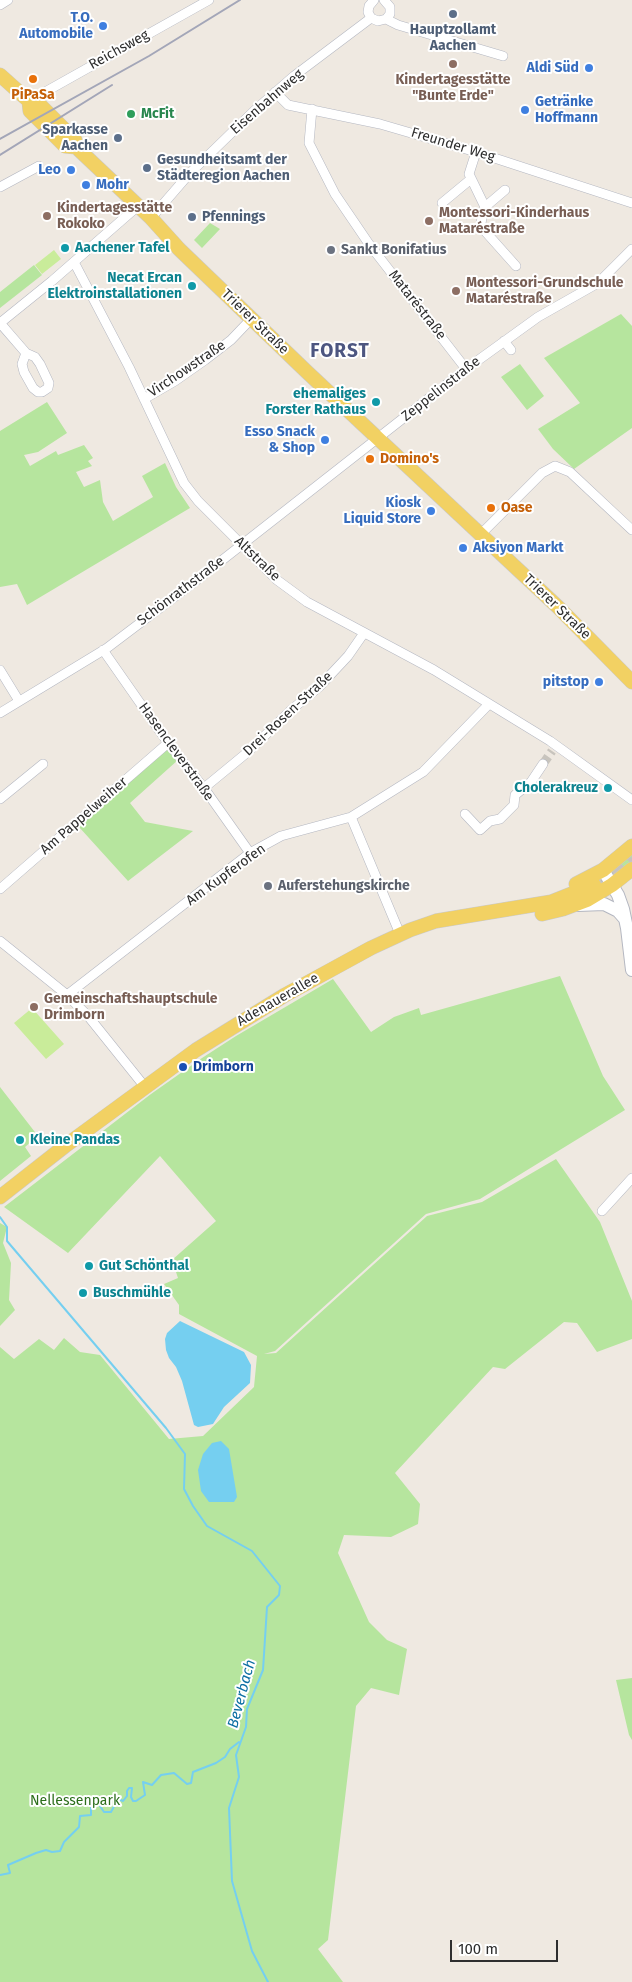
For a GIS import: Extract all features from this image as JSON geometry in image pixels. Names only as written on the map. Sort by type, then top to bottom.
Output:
[{"type":"main road","name":"Trierer Straße","points":[[0,75],[29,102],[38,104],[43,108],[75,140],[76,147],[151,218],[185,255],[571,620],[632,682]]},
{"type":"main road","points":[[422,926],[447,910],[544,895],[576,884],[603,870],[632,846]]},
{"type":"main road","points":[[422,926],[450,927],[543,914],[573,906],[597,895],[632,869]]},
{"type":"main road","points":[[603,870],[620,900],[625,918],[632,970]]},
{"type":"main road","name":"Adenauerallee","points":[[0,1197],[190,1054],[265,1006],[331,970],[400,934],[422,926],[449,918],[551,902],[594,885]]},
{"type":"main road","points":[[573,906],[604,904],[613,907],[625,918]]},
{"type":"street","points":[[0,5],[8,0]]},
{"type":"street","name":"Reichsweg","points":[[29,102],[209,0]]},
{"type":"street","points":[[374,0],[368,9],[371,18],[378,21],[386,19],[398,25],[503,56]]},
{"type":"street","points":[[386,19],[391,10],[389,1]]},
{"type":"street","name":"Eisenbahnweg","points":[[151,218],[219,143],[275,92],[371,18]]},
{"type":"street","name":"Freunder Weg","points":[[275,92],[288,105],[380,124],[476,152],[632,204]]},
{"type":"street","name":"Mataréstraße","points":[[312,109],[309,143],[335,194],[354,223],[466,368]]},
{"type":"street","points":[[476,152],[470,174],[486,207]]},
{"type":"street","points":[[0,187],[39,166]]},
{"type":"street","points":[[442,203],[471,179]]},
{"type":"street","points":[[505,190],[486,207],[482,213],[481,224],[483,229],[516,266]]},
{"type":"street","points":[[26,353],[0,323],[138,206]]},
{"type":"street","name":"Zeppelinstraße","points":[[377,437],[466,368],[538,317],[598,282],[632,250]]},
{"type":"street","name":"Altstraße","points":[[74,262],[144,399],[184,483],[198,501],[278,580],[307,602],[434,670],[489,704],[632,800]]},
{"type":"street","name":"Virchowstraße","points":[[144,399],[175,381],[205,360],[231,340],[252,318]]},
{"type":"street","points":[[504,341],[511,350]]},
{"type":"street","name":"Schönrathstraße","points":[[0,713],[103,650],[242,544],[377,437]]},
{"type":"street","points":[[480,534],[543,472],[555,466],[570,472],[632,530]]},
{"type":"street","name":"Drei-Rosen-Straße","points":[[204,788],[249,751],[291,710],[319,687],[348,656],[364,633]]},
{"type":"street","name":"Hasencleverstraße","points":[[103,650],[168,743],[204,788],[250,853]]},
{"type":"street","points":[[0,670],[19,701]]},
{"type":"street","name":"Am Kupferofen","points":[[67,995],[250,853],[281,836],[351,817],[423,772],[489,704]]},
{"type":"street","name":"Am Pappelweiher","points":[[0,889],[168,743]]},
{"type":"street","points":[[0,799],[43,764]]},
{"type":"street","points":[[465,814],[480,830],[490,821],[500,819],[514,805],[515,795],[531,782],[543,764]]},
{"type":"street","points":[[351,817],[400,934]]},
{"type":"street","points":[[0,941],[67,995],[95,1024],[145,1087]]},
{"type":"street","points":[[602,1211],[632,1178]]},
{"type":"green space","points":[[210,223],[220,229],[202,248],[194,240]]},
{"type":"green space","points":[[54,250],[61,259],[42,274],[35,265]]},
{"type":"green space","points":[[34,265],[42,275],[0,308],[0,292]]},
{"type":"green space","points":[[621,314],[632,326],[632,428],[574,469],[553,449],[538,429],[580,403],[544,358]]},
{"type":"green space","points":[[520,364],[544,396],[527,410],[501,377]]},
{"type":"green space","points":[[47,402],[67,433],[38,452],[24,455],[30,466],[56,451],[58,455],[84,445],[93,458],[88,461],[92,466],[76,472],[84,487],[100,480],[103,502],[113,521],[153,497],[142,476],[165,463],[176,487],[190,508],[27,605],[17,584],[0,587],[0,431]]},
{"type":"green space","points":[[167,749],[178,760],[130,803],[145,822],[193,831],[128,881],[79,827]]},
{"type":"green space","points":[[632,851],[632,864],[627,869],[612,876],[611,871]]},
{"type":"green space","name":"Nellessenpark","points":[[560,976],[603,1076],[625,1110],[480,1199],[426,1214],[275,1351],[264,1354],[276,1353],[427,1216],[482,1202],[556,1159],[600,1222],[632,1301],[632,1339],[597,1352],[577,1323],[564,1322],[505,1369],[493,1367],[395,1473],[420,1504],[418,1524],[391,1537],[344,1535],[338,1553],[369,1622],[387,1640],[407,1649],[399,1695],[371,1688],[356,1706],[328,1940],[318,1949],[343,1982],[0,1982],[0,1347],[14,1359],[39,1339],[54,1350],[64,1338],[80,1352],[100,1355],[169,1439],[203,1436],[254,1387],[257,1356],[179,1314],[179,1305],[164,1284],[178,1278],[172,1260],[216,1221],[160,1156],[68,1253],[4,1207],[151,1094],[202,1058],[333,979],[371,1032],[394,1017],[419,1008],[421,1015]]},
{"type":"green space","points":[[32,1008],[64,1044],[46,1059],[14,1023]]},
{"type":"green space","points":[[0,1087],[38,1136],[25,1147],[31,1156],[0,1181]]},
{"type":"green space","points":[[0,1223],[7,1227],[3,1243],[11,1263],[9,1300],[15,1310],[0,1326]]},
{"type":"green space","points":[[632,1678],[632,1740],[629,1735],[616,1680]]},
{"type":"water","points":[[180,1321],[244,1352],[251,1365],[250,1383],[224,1407],[213,1424],[198,1427],[194,1425],[182,1381],[166,1350],[165,1339],[167,1333]]},
{"type":"water","points":[[221,1441],[229,1449],[237,1497],[234,1502],[209,1502],[201,1491],[198,1470],[203,1454],[212,1443]]},
{"type":"waterway","name":"Beverbach","points":[[0,1217],[7,1227],[7,1241],[166,1428],[185,1454],[184,1489],[207,1526],[252,1551],[280,1586],[279,1595],[267,1607],[263,1670],[247,1709],[246,1727],[236,1755],[239,1777],[229,1808],[232,1881],[252,1951],[268,1982]]},
{"type":"waterway","points":[[0,1875],[10,1873],[8,1865],[36,1853],[46,1850],[52,1852],[60,1851],[64,1842],[79,1827],[80,1816],[91,1815],[91,1804],[98,1803],[104,1812],[111,1812],[118,1799],[123,1801],[127,1796],[129,1788],[132,1788],[131,1797],[133,1801],[136,1801],[145,1795],[143,1782],[152,1785],[161,1775],[174,1773],[187,1784],[191,1783],[193,1772],[216,1763],[225,1757],[230,1749],[239,1742]]},
{"type":"tunnel","points":[[543,764],[552,751]]},
{"type":"tunnel","points":[[594,885],[617,871],[632,858]]},
{"type":"railway","points":[[0,139],[149,56],[240,0]]},
{"type":"railway","points":[[0,155],[112,85]]},
{"type":"place","name":"Hauptzollamt Aachen","points":[[453,14]]},
{"type":"place","name":"T.O. Automobile","points":[[103,26]]},
{"type":"place","name":"Kindertagesstätte \"Bunte Erde\"","points":[[453,64]]},
{"type":"place","name":"Aldi Süd","points":[[589,68]]},
{"type":"place","name":"PiPaSa","points":[[33,79]]},
{"type":"place","name":"Getränke Hoffmann","points":[[525,110]]},
{"type":"place","name":"McFit","points":[[131,114]]},
{"type":"place","name":"Sparkasse Aachen","points":[[118,138]]},
{"type":"place","name":"Gesundheitsamt der Städteregion Aachen","points":[[147,168]]},
{"type":"place","name":"Leo","points":[[71,170]]},
{"type":"place","name":"Mohr","points":[[86,185]]},
{"type":"place","name":"Kindertagesstätte Rokoko","points":[[47,216]]},
{"type":"place","name":"Pfennings","points":[[192,217]]},
{"type":"place","name":"Montessori-Kinderhaus Mataréstraße","points":[[429,221]]},
{"type":"place","name":"Aachener Tafel","points":[[65,248]]},
{"type":"place","name":"Sankt Bonifatius","points":[[331,250]]},
{"type":"place","name":"Necat Ercan Elektroinstallationen","points":[[192,286]]},
{"type":"place","name":"Montessori-Grundschule Mataréstraße","points":[[456,291]]},
{"type":"place","name":"ehemaliges Forster Rathaus","points":[[376,402]]},
{"type":"place","name":"Esso Snack & Shop","points":[[325,440]]},
{"type":"place","name":"Domino's","points":[[370,459]]},
{"type":"place","name":"Oase","points":[[491,508]]},
{"type":"place","name":"Kiosk Liquid Store","points":[[431,511]]},
{"type":"place","name":"Aksiyon Markt","points":[[463,548]]},
{"type":"place","name":"pitstop","points":[[599,682]]},
{"type":"place","name":"Cholerakreuz","points":[[608,788]]},
{"type":"place","name":"Auferstehungskirche","points":[[268,886]]},
{"type":"place","name":"Gemeinschaftshauptschule Drimborn","points":[[34,1007]]},
{"type":"place","name":"Drimborn","points":[[183,1067]]},
{"type":"place","name":"Kleine Pandas","points":[[20,1140]]},
{"type":"place","name":"Gut Schönthal","points":[[89,1266]]},
{"type":"place","name":"Buschmühle","points":[[83,1293]]},
{"type":"district","name":"FORST","points":[[340,352]]}]
